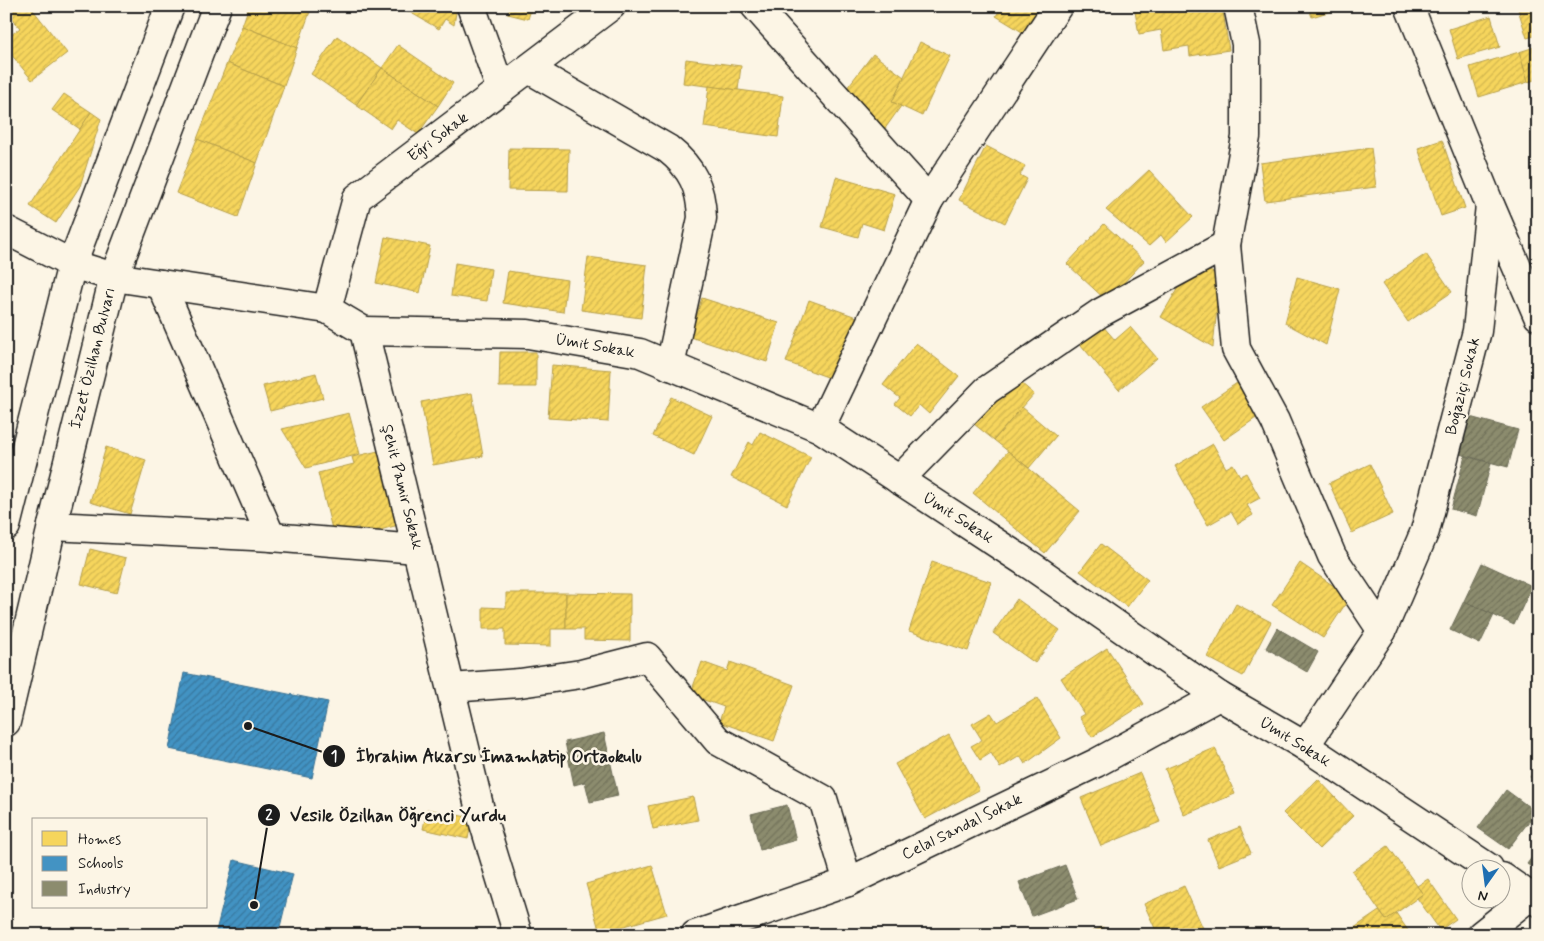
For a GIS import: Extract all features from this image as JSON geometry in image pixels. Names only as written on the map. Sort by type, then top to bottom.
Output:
[{"type":"street","points":[[6,526],[72,264],[170,6]]},
{"type":"street","name":"İzzet Özilhan Bulvarı","points":[[6,722],[52,526],[114,277],[217,6]]},
{"type":"street","points":[[471,6],[501,90]]},
{"type":"street","name":"Eğri Sokak","points":[[327,309],[357,198],[611,6]]},
{"type":"street","points":[[755,6],[929,200]]},
{"type":"street","points":[[820,428],[929,200],[1058,6]]},
{"type":"street","points":[[1238,6],[1246,44],[1246,137],[1226,245],[1236,349],[1275,421],[1332,556],[1382,631]]},
{"type":"street","name":"Boğaziçi Sokak","points":[[1305,746],[1382,631],[1425,531],[1477,330],[1490,205],[1409,6]]},
{"type":"street","points":[[529,69],[668,148],[681,159],[698,187],[702,202],[702,218],[670,366]]},
{"type":"street","points":[[1490,205],[1538,316]]},
{"type":"street","points":[[6,230],[72,264],[114,277],[327,309],[364,331]]},
{"type":"street","points":[[899,480],[988,390],[1100,313],[1226,245]]},
{"type":"street","points":[[161,284],[271,537]]},
{"type":"street","name":"Ümit Sokak","points":[[364,331],[528,334],[640,353],[820,428],[1033,567],[1219,696],[1305,746],[1474,858]]},
{"type":"street","name":"Şehit Pamir Sokak","points":[[364,331],[481,814],[518,935]]},
{"type":"street","points":[[52,526],[271,537],[417,549]]},
{"type":"street","points":[[451,688],[520,683],[581,674],[647,657],[718,741],[822,799],[848,882]]},
{"type":"street","name":"Celal Sandal Sokak","points":[[695,935],[848,882],[1096,763],[1219,696]]},
{"type":"street","points":[[1480,935],[1534,899],[1512,884]]},
{"type":"building: Homes","points":[[11,6],[30,6],[67,53],[32,80],[6,48],[6,39],[20,28],[6,11]]},
{"type":"building: Homes","points":[[249,6],[312,6],[297,48],[242,26]]},
{"type":"building: Homes","points":[[399,6],[457,6],[454,25],[445,19],[439,29]]},
{"type":"building: Homes","points":[[510,6],[532,6],[528,19],[508,14]]},
{"type":"building: Homes","points":[[1002,6],[1051,6],[1032,38],[996,16]]},
{"type":"building: Homes","points":[[1134,6],[1222,6],[1229,50],[1190,56],[1189,46],[1164,50],[1161,30],[1139,34]]},
{"type":"building: Homes","points":[[1308,6],[1347,6],[1312,17]]},
{"type":"building: Homes","points":[[1517,6],[1538,6],[1538,35],[1527,38]]},
{"type":"building: Homes","points":[[1491,16],[1500,47],[1458,59],[1449,29]]},
{"type":"building: Homes","points":[[242,26],[297,48],[284,86],[227,63]]},
{"type":"building: Homes","points":[[337,36],[382,68],[356,105],[311,74]]},
{"type":"building: Homes","points":[[920,42],[950,56],[922,116],[892,102]]},
{"type":"building: Homes","points":[[398,45],[453,83],[438,106],[382,68]]},
{"type":"building: Homes","points":[[1538,46],[1538,79],[1528,82],[1519,52]]},
{"type":"building: Homes","points":[[1519,52],[1528,82],[1479,97],[1470,67]]},
{"type":"building: Homes","points":[[873,54],[904,77],[892,102],[901,106],[884,130],[840,97]]},
{"type":"building: Homes","points":[[686,59],[741,66],[738,90],[683,83]]},
{"type":"building: Homes","points":[[227,63],[284,86],[257,163],[197,139]]},
{"type":"building: Homes","points":[[382,68],[438,106],[418,134],[397,120],[391,129],[356,105]]},
{"type":"building: Homes","points":[[709,86],[783,96],[778,137],[704,127]]},
{"type":"building: Homes","points":[[64,94],[91,112],[80,129],[52,110]]},
{"type":"building: Homes","points":[[91,112],[101,119],[80,186],[56,223],[30,206]]},
{"type":"building: Homes","points":[[197,139],[257,163],[238,217],[176,193]]},
{"type":"building: Homes","points":[[1442,140],[1465,208],[1441,216],[1418,148]]},
{"type":"building: Homes","points":[[986,146],[1025,166],[1020,175],[1027,179],[1005,223],[959,200]]},
{"type":"building: Homes","points":[[509,148],[569,149],[568,191],[508,190]]},
{"type":"building: Homes","points":[[1371,148],[1376,187],[1265,201],[1260,163]]},
{"type":"building: Homes","points":[[1149,170],[1193,217],[1166,242],[1161,235],[1149,246],[1106,210]]},
{"type":"building: Homes","points":[[836,177],[895,194],[884,230],[862,223],[858,237],[822,227]]},
{"type":"building: Homes","points":[[1104,224],[1144,261],[1107,301],[1067,264]]},
{"type":"building: Homes","points":[[385,237],[430,246],[420,293],[376,283]]},
{"type":"building: Homes","points":[[1426,254],[1452,292],[1408,322],[1382,284]]},
{"type":"building: Homes","points":[[588,257],[647,265],[641,318],[581,310]]},
{"type":"building: Homes","points":[[455,263],[491,269],[487,301],[451,296]]},
{"type":"building: Homes","points":[[508,271],[567,280],[563,312],[503,303]]},
{"type":"building: Homes","points":[[1210,271],[1220,277],[1213,347],[1161,317],[1183,279]]},
{"type":"building: Homes","points":[[1297,277],[1340,289],[1326,345],[1285,323]]},
{"type":"building: Homes","points":[[702,298],[779,323],[767,362],[690,337]]},
{"type":"building: Homes","points":[[809,300],[862,319],[848,358],[839,354],[830,378],[786,362]]},
{"type":"building: Homes","points":[[1102,325],[1115,340],[1130,327],[1157,358],[1119,390],[1080,344]]},
{"type":"building: Homes","points":[[916,343],[959,376],[929,414],[919,405],[910,416],[895,404],[900,398],[883,385]]},
{"type":"building: Homes","points":[[500,352],[536,352],[536,387],[499,387]]},
{"type":"building: Homes","points":[[552,365],[611,370],[608,422],[548,418]]},
{"type":"building: Homes","points":[[316,373],[323,398],[270,411],[263,386]]},
{"type":"building: Homes","points":[[1014,377],[1034,394],[994,440],[974,424]]},
{"type":"building: Homes","points":[[1237,383],[1259,416],[1224,440],[1201,407]]},
{"type":"building: Homes","points":[[472,393],[483,456],[433,465],[421,402]]},
{"type":"building: Homes","points":[[671,397],[712,416],[694,455],[653,436]]},
{"type":"building: Homes","points":[[1022,407],[1056,436],[1029,468],[994,440]]},
{"type":"building: Homes","points":[[349,413],[360,454],[306,468],[282,429]]},
{"type":"building: Homes","points":[[760,432],[811,457],[787,505],[731,477],[749,442],[753,445]]},
{"type":"building: Homes","points":[[1213,444],[1226,468],[1233,464],[1240,476],[1246,473],[1260,498],[1247,505],[1253,515],[1238,524],[1231,512],[1208,525],[1175,466]]},
{"type":"building: Homes","points":[[106,447],[146,460],[130,514],[90,502]]},
{"type":"building: Homes","points":[[387,449],[406,523],[361,535],[358,527],[333,533],[318,473],[354,464],[352,457]]},
{"type":"building: Homes","points":[[1008,451],[1080,511],[1045,553],[973,493]]},
{"type":"building: Homes","points":[[1370,464],[1393,514],[1352,533],[1329,483]]},
{"type":"building: Homes","points":[[1101,544],[1148,580],[1127,607],[1080,571]]},
{"type":"building: Homes","points":[[90,549],[126,558],[117,593],[81,584]]},
{"type":"building: Homes","points":[[932,562],[991,582],[968,651],[909,631]]},
{"type":"building: Homes","points":[[1300,563],[1350,597],[1323,638],[1272,605]]},
{"type":"building: Homes","points":[[506,593],[566,593],[566,629],[551,629],[551,646],[505,645],[505,629],[483,629],[483,607],[506,608]]},
{"type":"building: Homes","points":[[566,593],[630,594],[630,641],[584,640],[584,629],[566,629]]},
{"type":"building: Homes","points":[[1017,599],[1060,630],[1035,663],[993,633]]},
{"type":"building: Homes","points":[[1236,604],[1271,622],[1243,676],[1207,657]]},
{"type":"building: Homes","points":[[1107,648],[1144,704],[1092,737],[1079,717],[1084,714],[1061,678]]},
{"type":"building: Homes","points":[[702,662],[727,671],[730,662],[794,685],[774,741],[719,722],[724,707],[690,695]]},
{"type":"building: Homes","points":[[1037,698],[1061,738],[1025,764],[1020,756],[1000,768],[991,753],[980,760],[971,746],[982,740],[972,724],[991,713],[997,722]]},
{"type":"building: Homes","points":[[949,735],[979,790],[925,819],[895,764]]},
{"type":"building: Homes","points":[[1215,748],[1235,794],[1184,815],[1165,769]]},
{"type":"building: Homes","points":[[1140,773],[1160,822],[1101,846],[1081,798]]},
{"type":"building: Homes","points":[[1318,779],[1353,816],[1319,849],[1283,813]]},
{"type":"building: Homes","points":[[693,797],[698,820],[653,829],[648,806]]},
{"type":"building: Homes","points":[[427,809],[472,818],[468,839],[423,829]]},
{"type":"building: Homes","points":[[1240,827],[1251,853],[1219,866],[1208,840]]},
{"type":"building: Homes","points":[[1388,846],[1423,894],[1386,920],[1352,871]]},
{"type":"building: Homes","points":[[652,865],[667,914],[600,933],[586,884]]},
{"type":"building: Homes","points":[[1428,879],[1456,919],[1440,930],[1417,898],[1423,894],[1417,886]]},
{"type":"building: Homes","points":[[1184,886],[1206,935],[1158,935],[1144,904]]},
{"type":"building: Homes","points":[[1379,911],[1386,920],[1396,913],[1411,935],[1344,935]]},
{"type":"building: Homes","points":[[1103,927],[1106,935],[1084,935]]},
{"type":"building: Schools","points":[[184,673],[328,702],[312,778],[169,749]]},
{"type":"building: Schools","points":[[234,860],[293,874],[278,935],[215,935]]},
{"type":"building: Industry","points":[[840,6],[855,6],[849,13]]},
{"type":"building: Industry","points":[[1466,416],[1518,430],[1508,467],[1456,453]]},
{"type":"building: Industry","points":[[1465,456],[1491,463],[1477,516],[1451,509]]},
{"type":"building: Industry","points":[[1482,563],[1532,586],[1514,625],[1464,601]]},
{"type":"building: Industry","points":[[1464,601],[1494,615],[1480,644],[1450,630]]},
{"type":"building: Industry","points":[[1277,628],[1318,652],[1307,672],[1266,648]]},
{"type":"building: Industry","points":[[604,733],[618,796],[590,802],[585,782],[574,785],[565,742]]},
{"type":"building: Industry","points":[[1538,767],[1538,782],[1530,777]]},
{"type":"building: Industry","points":[[1506,790],[1536,812],[1508,849],[1478,828]]},
{"type":"building: Industry","points":[[787,805],[796,840],[760,850],[751,814]]},
{"type":"building: Industry","points":[[1538,849],[1538,872],[1527,864]]},
{"type":"building: Industry","points":[[1065,865],[1078,899],[1032,916],[1019,882]]},
{"type":"place","name":"İbrahim Akarsu İmamhatip Ortaokulu","points":[[248,726]]},
{"type":"place","name":"Vesile Özilhan Öğrenci Yurdu","points":[[254,905]]}]
